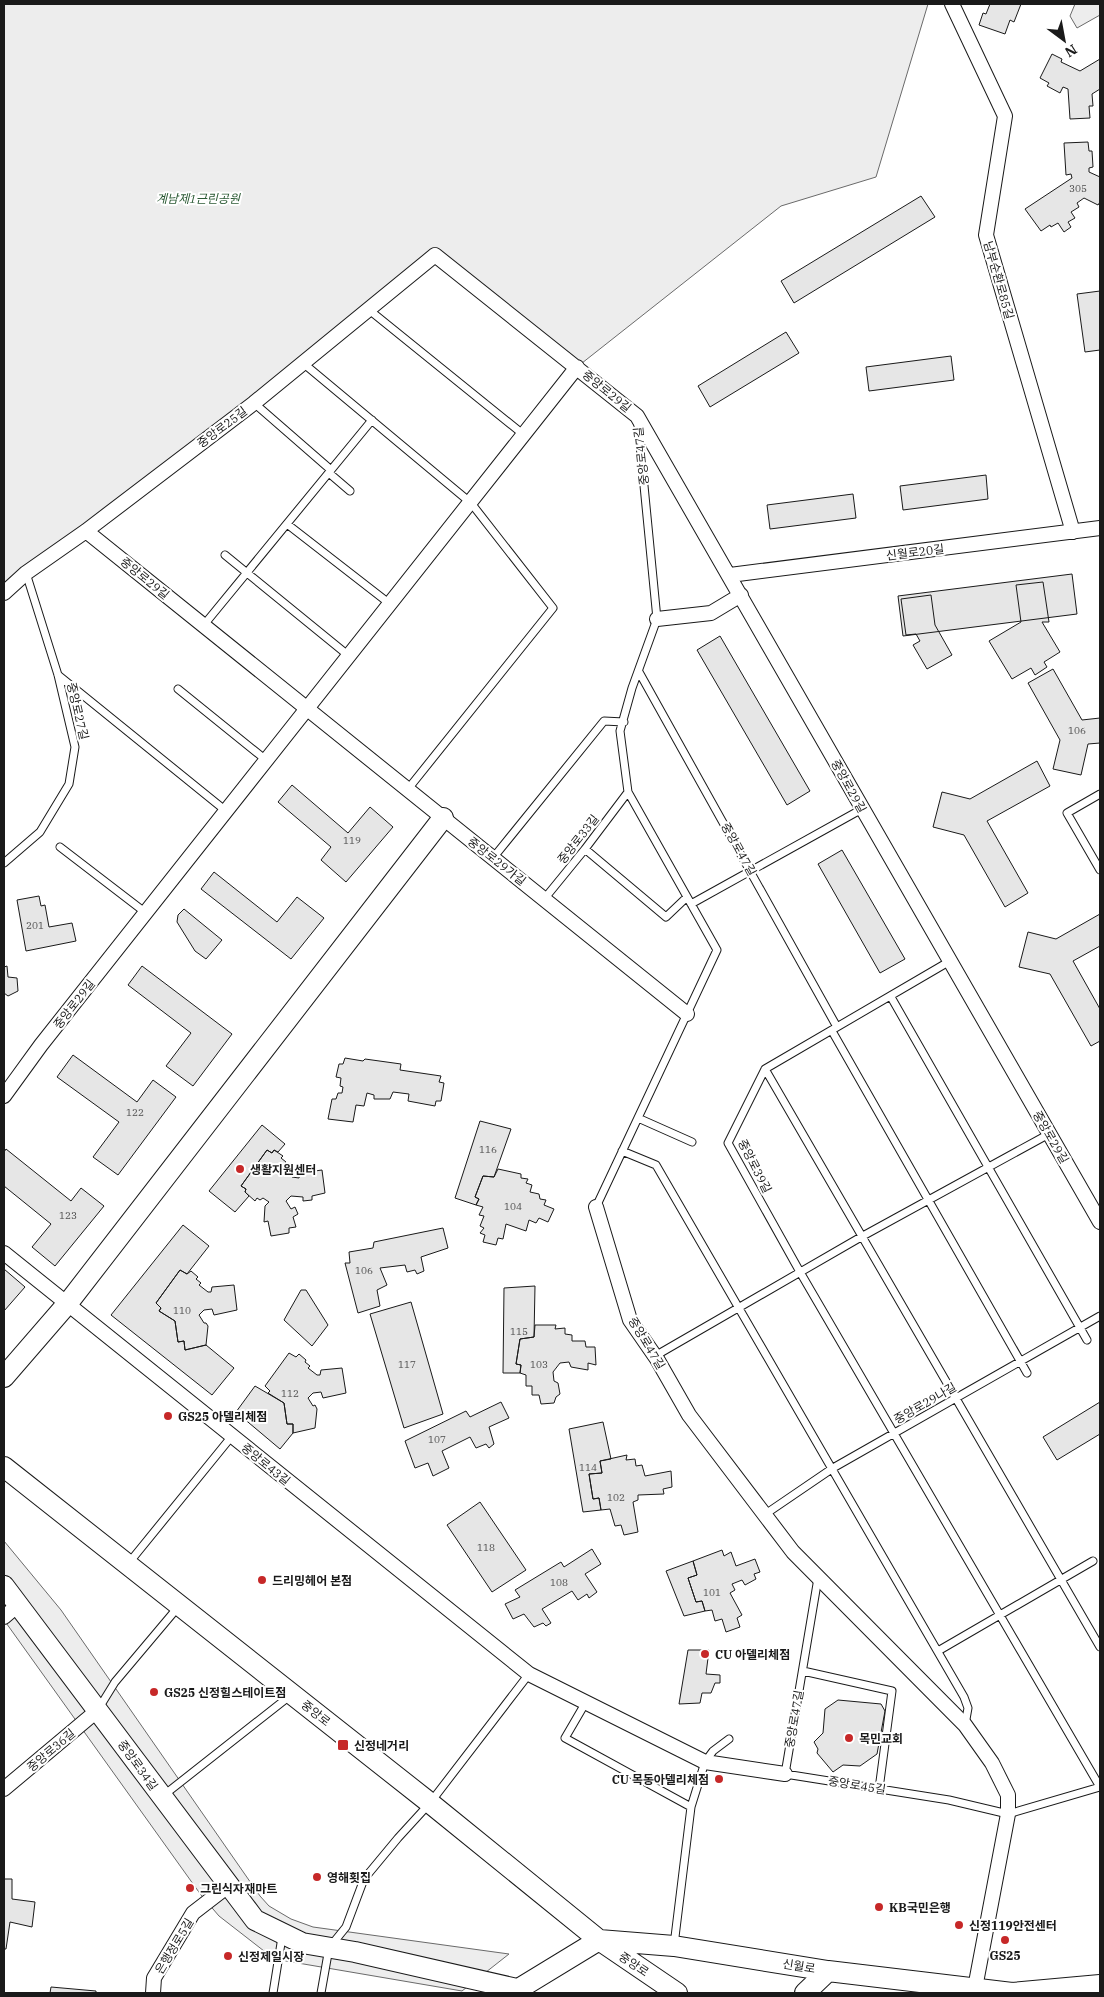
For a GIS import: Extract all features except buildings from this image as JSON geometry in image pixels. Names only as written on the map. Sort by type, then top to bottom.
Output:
[{"type":"main road","points":[[4,1376],[68,1303],[443,818]]},
{"type":"main road","name":"중앙로","points":[[4,1467],[430,1803],[599,1940],[677,1993]]},
{"type":"main road","name":"중앙로34길","points":[[4,1586],[11,1611],[98,1710],[255,1920],[302,1943],[355,1952],[514,1991]]},
{"type":"main road","points":[[514,1991],[599,1940]]},
{"type":"main road","name":"신월로","points":[[599,1940],[674,1946],[828,1971],[1012,1993],[1093,1988]]},
{"type":"main road","points":[[805,1993],[828,1971]]},
{"type":"street","name":"남부순환로85길","points":[[952,4],[1005,116],[986,235],[1073,532]]},
{"type":"street","name":"중앙로25길","points":[[4,593],[26,573],[86,531],[254,403],[435,255]]},
{"type":"street","name":"중앙로29길","points":[[435,255],[637,416],[1100,1222]]},
{"type":"street","name":"중앙로29길","points":[[4,1096],[226,810],[576,367]]},
{"type":"street","name":"신월로20길","points":[[730,575],[1100,528]]},
{"type":"street","name":"중앙로29길","points":[[86,531],[306,709]]},
{"type":"street","points":[[657,620],[711,613],[741,595]]},
{"type":"street","name":"중앙로29가길","points":[[306,709],[687,1014]]},
{"type":"street","name":"중앙로47길","points":[[596,1206],[630,1320],[655,1356],[689,1415],[793,1552],[818,1577]]},
{"type":"street","name":"중앙로43길","points":[[4,1253],[529,1674]]},
{"type":"street","points":[[818,1577],[965,1725],[992,1763],[1008,1795],[1008,1814],[975,1988]]},
{"type":"street","name":"중앙로45길","points":[[529,1674],[705,1762],[784,1774]]},
{"type":"street","name":"중앙로36길","points":[[4,1789],[98,1710]]},
{"type":"street","name":"은행정로5길","points":[[154,1993],[154,1978],[193,1913],[228,1886]]},
{"type":"lane","points":[[368,309],[524,435]]},
{"type":"lane","points":[[303,363],[471,502],[554,608],[408,789]]},
{"type":"lane","points":[[254,403],[350,491]]},
{"type":"lane","name":"중앙로47길","points":[[596,1206],[717,950],[628,792],[620,731],[632,688],[657,620],[637,416]]},
{"type":"lane","points":[[203,626],[372,420]]},
{"type":"lane","points":[[286,524],[390,604]]},
{"type":"lane","points":[[226,555],[349,656]]},
{"type":"lane","name":"중앙로27길","points":[[4,863],[40,832],[69,784],[75,747],[58,675],[26,573]]},
{"type":"lane","name":"중앙로47길","points":[[639,672],[751,871],[834,1029]]},
{"type":"lane","points":[[58,675],[226,810]]},
{"type":"lane","points":[[178,689],[266,760]]},
{"type":"lane","points":[[493,858],[604,721],[624,722]]},
{"type":"lane","name":"중앙로33길","points":[[544,898],[585,849],[628,792]]},
{"type":"lane","points":[[1100,794],[1067,813],[1100,870]]},
{"type":"lane","points":[[585,849],[666,917],[689,901],[751,871],[862,809]]},
{"type":"lane","points":[[60,847],[146,913]]},
{"type":"lane","points":[[950,961],[891,997],[764,1069],[1100,1647]]},
{"type":"lane","points":[[891,997],[1087,1340]]},
{"type":"lane","points":[[834,1029],[1027,1373]]},
{"type":"lane","name":"중앙로39길","points":[[764,1069],[728,1143],[894,1434]]},
{"type":"lane","points":[[638,1118],[692,1142]]},
{"type":"lane","points":[[655,1356],[861,1237],[1049,1134]]},
{"type":"lane","points":[[622,1151],[656,1166],[966,1702],[968,1708],[965,1725]]},
{"type":"lane","name":"중앙로29나길","points":[[764,1514],[832,1468],[1100,1316]]},
{"type":"lane","name":"중앙로45길","points":[[784,1774],[949,1800],[1008,1814],[1100,1787],[894,1434]]},
{"type":"lane","points":[[128,1565],[232,1436]]},
{"type":"lane","points":[[938,1652],[1093,1561]]},
{"type":"lane","name":"중앙로47길","points":[[784,1774],[818,1577]]},
{"type":"lane","points":[[98,1710],[116,1682],[179,1605]]},
{"type":"lane","points":[[803,1671],[892,1691],[879,1789]]},
{"type":"lane","points":[[321,1993],[329,1948],[346,1928],[364,1879],[430,1803],[529,1674]]},
{"type":"lane","points":[[162,1797],[292,1694]]},
{"type":"lane","points":[[586,1702],[565,1738],[691,1807]]},
{"type":"lane","points":[[674,1946],[691,1807],[705,1762],[713,1751],[729,1739]]},
{"type":"lane","points":[[273,1993],[282,1934]]},
{"type":"shaded area","name":"계남제1근린공원","points":[[4,4],[928,4],[876,177],[781,206],[577,367],[435,255],[4,596]]},
{"type":"shaded area","points":[[1075,4],[1100,4],[1100,15],[1077,28],[1070,16]]},
{"type":"shaded area","points":[[4,1541],[61,1610],[260,1896],[269,1906],[291,1919],[313,1927],[509,1954],[462,1991],[286,1961],[264,1951],[219,1916],[201,1895],[4,1620]]},
{"type":"place","name":"생활지원센터","points":[[240,1169]]},
{"type":"place","name":"GS25 아델리체점","points":[[168,1416]]},
{"type":"place","name":"드리밍헤어 본점","points":[[262,1580]]},
{"type":"place","name":"CU 아델리체점","points":[[705,1654]]},
{"type":"place","name":"GS25 신정힐스테이트점","points":[[154,1692]]},
{"type":"place","name":"목민교회","points":[[849,1738]]},
{"type":"place","name":"신정네거리","points":[[343,1745]]},
{"type":"place","name":"CU 목동아델리체점","points":[[719,1779]]},
{"type":"place","name":"영해횟집","points":[[317,1877]]},
{"type":"place","name":"그린식자재마트","points":[[190,1888]]},
{"type":"place","name":"KB국민은행","points":[[879,1907]]},
{"type":"place","name":"신정119안전센터","points":[[959,1925]]},
{"type":"place","name":"GS25","points":[[1005,1940]]},
{"type":"place","name":"신정제일시장","points":[[228,1956]]}]
